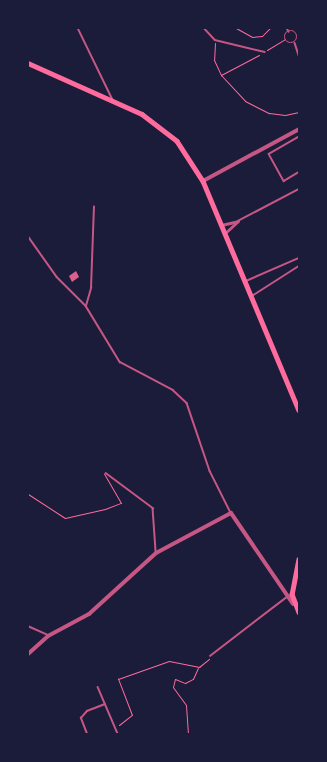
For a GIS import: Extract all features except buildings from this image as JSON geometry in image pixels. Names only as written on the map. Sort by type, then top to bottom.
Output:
[{"type":"main road","points":[[28,63],[142,114],[177,141],[203,181],[299,408]]},
{"type":"main road","points":[[299,559],[292,584],[293,604],[299,612]]},
{"type":"street","points":[[203,181],[299,128]]},
{"type":"street","points":[[221,225],[238,221]]},
{"type":"street","points":[[225,233],[238,221]]},
{"type":"street","points":[[28,654],[48,636],[89,614],[156,553],[231,513],[293,604]]},
{"type":"lane","points":[[78,28],[114,102]]},
{"type":"lane","points":[[204,28],[215,40],[265,52]]},
{"type":"lane","points":[[287,28],[288,32],[285,39],[295,42]]},
{"type":"lane","points":[[288,32],[298,34],[295,42],[299,55]]},
{"type":"lane","points":[[299,137],[269,154],[284,181],[299,172]]},
{"type":"lane","points":[[238,221],[299,189]]},
{"type":"lane","points":[[86,306],[91,288],[94,207]]},
{"type":"lane","points":[[28,236],[57,277],[86,306],[120,362],[173,390],[187,403],[210,471],[231,513]]},
{"type":"lane","points":[[245,281],[299,258]]},
{"type":"lane","points":[[252,296],[299,266]]},
{"type":"lane","points":[[106,473],[153,508],[156,553]]},
{"type":"lane","points":[[210,656],[287,597]]},
{"type":"lane","points":[[28,626],[48,636]]},
{"type":"lane","points":[[98,687],[118,734]]},
{"type":"lane","points":[[87,734],[81,718],[87,711],[105,704]]},
{"type":"path","points":[[236,28],[252,37],[262,36],[270,28]]},
{"type":"path","points":[[221,75],[265,52],[285,39]]},
{"type":"path","points":[[215,40],[214,60],[221,75],[245,101],[269,113],[285,115],[299,112]]},
{"type":"path","points":[[28,494],[65,518],[105,509],[121,503],[102,475],[106,473]]},
{"type":"path","points":[[188,734],[186,705],[173,687],[175,679],[185,683],[193,679],[199,667],[210,656]]},
{"type":"path","points":[[115,727],[132,715],[118,679],[169,661],[199,667]]}]
